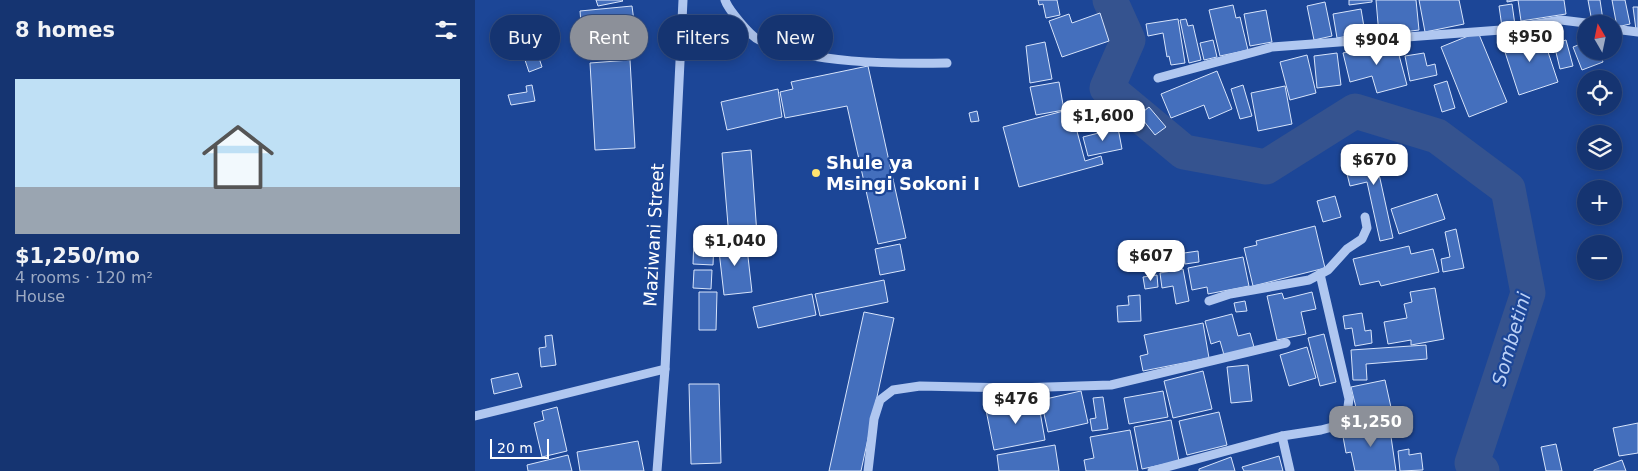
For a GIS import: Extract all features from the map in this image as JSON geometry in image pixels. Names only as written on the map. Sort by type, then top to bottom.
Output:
[{"type":"street","name":"Maziwani Street","points":[[657,471],[665,369],[683,0]]},
{"type":"street","points":[[725,0],[727,7],[757,39],[795,52],[870,62],[947,63]]},
{"type":"street","points":[[1158,78],[1272,47],[1501,30],[1561,20],[1577,22]]},
{"type":"street","points":[[1623,30],[1638,32]]},
{"type":"street","points":[[1209,301],[1230,294],[1309,280],[1334,265],[1347,249],[1362,239],[1367,228],[1365,217]]},
{"type":"street","points":[[1152,471],[1282,436],[1336,426],[1347,414],[1349,399],[1320,274]]},
{"type":"street","points":[[868,471],[873,419],[880,400],[893,390],[920,386],[1012,388],[1111,385],[1286,343]]},
{"type":"street","points":[[475,416],[665,369]]},
{"type":"street","points":[[1282,436],[1290,471]]},
{"type":"building","points":[[596,0],[622,0],[623,1],[598,6]]},
{"type":"building","points":[[1038,0],[1057,0],[1060,15],[1046,18],[1043,4],[1039,5]]},
{"type":"building","points":[[1349,0],[1372,0],[1372,2],[1349,5]]},
{"type":"building","points":[[1376,0],[1416,0],[1419,30],[1379,35]]},
{"type":"building","points":[[1419,0],[1459,0],[1464,24],[1425,32]]},
{"type":"building","points":[[1518,0],[1564,0],[1566,14],[1521,21]]},
{"type":"building","points":[[1588,0],[1600,0],[1602,15],[1591,15]]},
{"type":"building","points":[[1612,0],[1625,0],[1630,24],[1623,26],[1623,15],[1615,15]]},
{"type":"building","points":[[1325,2],[1332,36],[1314,40],[1307,6]]},
{"type":"building","points":[[1512,4],[1515,25],[1502,27],[1499,6]]},
{"type":"building","points":[[1233,5],[1236,18],[1240,17],[1248,50],[1220,56],[1209,10]]},
{"type":"building","points":[[632,6],[633,15],[580,15],[580,11]]},
{"type":"building","points":[[1633,7],[1638,7],[1638,29],[1636,30]]},
{"type":"building","points":[[1361,9],[1365,33],[1337,38],[1333,14]]},
{"type":"building","points":[[1266,10],[1272,42],[1250,46],[1244,14]]},
{"type":"building","points":[[1100,13],[1109,41],[1062,57],[1049,21],[1069,14],[1072,23]]},
{"type":"building","points":[[1178,19],[1185,63],[1171,65],[1169,56],[1167,57],[1163,33],[1148,36],[1146,24]]},
{"type":"building","points":[[1186,19],[1188,26],[1193,25],[1201,60],[1189,63],[1180,20]]},
{"type":"building","points":[[1541,31],[1558,82],[1519,95],[1502,43]]},
{"type":"building","points":[[1478,32],[1507,102],[1469,117],[1441,47]]},
{"type":"building","points":[[1213,40],[1217,57],[1204,60],[1200,43]]},
{"type":"building","points":[[1395,40],[1407,85],[1377,93],[1372,76],[1350,82],[1343,53]]},
{"type":"building","points":[[1566,40],[1573,66],[1560,69],[1554,44]]},
{"type":"building","points":[[1045,42],[1052,79],[1030,83],[1026,46]]},
{"type":"building","points":[[1577,45],[1577,57],[1573,47]]},
{"type":"building","points":[[1337,53],[1341,85],[1317,88],[1314,56]]},
{"type":"building","points":[[1424,53],[1427,66],[1435,64],[1437,75],[1410,81],[1405,56]]},
{"type":"building","points":[[1307,55],[1316,93],[1290,100],[1280,62]]},
{"type":"building","points":[[525,60],[540,60],[542,67],[529,72]]},
{"type":"building","points":[[630,60],[635,148],[595,150],[590,63]]},
{"type":"building","points":[[1578,60],[1602,60],[1603,62],[1582,70]]},
{"type":"building","points":[[868,66],[906,238],[878,244],[847,106],[785,118],[780,92],[793,89],[791,82]]},
{"type":"building","points":[[1217,71],[1232,109],[1209,119],[1204,105],[1171,118],[1161,94]]},
{"type":"building","points":[[1447,81],[1455,108],[1442,112],[1434,85]]},
{"type":"building","points":[[1059,82],[1064,110],[1036,115],[1030,87]]},
{"type":"building","points":[[532,85],[535,101],[511,105],[508,95],[527,92],[526,86]]},
{"type":"building","points":[[1243,85],[1252,116],[1240,119],[1231,89]]},
{"type":"building","points":[[1285,86],[1292,124],[1258,131],[1251,93]]},
{"type":"building","points":[[778,89],[782,117],[727,130],[721,102]]},
{"type":"building","points":[[1149,107],[1166,127],[1155,135],[1139,115]]},
{"type":"building","points":[[1071,109],[1085,161],[1101,156],[1103,164],[1019,187],[1003,127]]},
{"type":"building","points":[[977,111],[979,121],[971,122],[969,113]]},
{"type":"building","points":[[1118,128],[1122,149],[1088,156],[1083,137]]},
{"type":"building","points":[[1381,146],[1385,161],[1396,159],[1398,169],[1379,174],[1393,238],[1380,241],[1367,182],[1350,186],[1345,166],[1370,160],[1367,149]]},
{"type":"building","points":[[751,150],[757,235],[729,237],[722,153]]},
{"type":"building","points":[[1437,194],[1445,219],[1399,234],[1391,209]]},
{"type":"building","points":[[1335,196],[1341,217],[1323,222],[1317,201]]},
{"type":"building","points":[[1315,226],[1325,268],[1253,286],[1244,248],[1257,245],[1256,241]]},
{"type":"building","points":[[1456,229],[1464,268],[1443,272],[1441,259],[1450,257],[1445,232]]},
{"type":"building","points":[[746,239],[752,292],[724,295],[718,242]]},
{"type":"building","points":[[694,240],[714,241],[713,265],[693,264]]},
{"type":"building","points":[[900,244],[905,270],[880,275],[875,249]]},
{"type":"building","points":[[1409,246],[1411,254],[1433,249],[1439,272],[1381,286],[1379,281],[1360,285],[1353,259]]},
{"type":"building","points":[[1198,251],[1199,262],[1185,264],[1184,253]]},
{"type":"building","points":[[1243,257],[1249,286],[1208,294],[1207,287],[1192,290],[1188,268]]},
{"type":"building","points":[[1183,269],[1189,301],[1176,304],[1173,286],[1162,288],[1160,273]]},
{"type":"building","points":[[694,270],[712,270],[711,289],[693,288]]},
{"type":"building","points":[[1157,275],[1158,287],[1145,289],[1143,277]]},
{"type":"building","points":[[884,280],[888,302],[820,316],[815,294]]},
{"type":"building","points":[[1435,288],[1444,339],[1411,345],[1411,340],[1388,344],[1384,322],[1407,318],[1404,304],[1412,302],[1410,292]]},
{"type":"building","points":[[699,292],[717,292],[716,330],[699,330]]},
{"type":"building","points":[[1312,292],[1316,309],[1301,312],[1306,334],[1277,340],[1267,296],[1282,293],[1284,299]]},
{"type":"building","points":[[812,294],[816,315],[758,328],[753,307]]},
{"type":"building","points":[[1140,295],[1141,321],[1118,322],[1117,306],[1129,305],[1128,296]]},
{"type":"building","points":[[1245,301],[1247,311],[1236,312],[1234,303]]},
{"type":"building","points":[[864,312],[894,318],[861,471],[829,471]]},
{"type":"building","points":[[1362,313],[1365,331],[1371,330],[1372,343],[1355,346],[1352,328],[1345,329],[1343,316]]},
{"type":"building","points":[[1232,314],[1238,336],[1250,333],[1254,347],[1224,355],[1220,341],[1211,344],[1205,321]]},
{"type":"building","points":[[1203,323],[1209,358],[1143,371],[1140,356],[1148,354],[1144,335]]},
{"type":"building","points":[[1324,334],[1336,382],[1320,386],[1308,338]]},
{"type":"building","points":[[552,335],[556,365],[541,367],[539,348],[546,347],[545,336]]},
{"type":"building","points":[[1426,345],[1427,359],[1366,364],[1367,380],[1353,380],[1351,350]]},
{"type":"building","points":[[1307,347],[1316,378],[1289,386],[1280,355]]},
{"type":"building","points":[[1248,365],[1252,401],[1231,403],[1227,367]]},
{"type":"building","points":[[1203,371],[1212,409],[1173,418],[1164,381]]},
{"type":"building","points":[[518,373],[522,387],[494,394],[491,379]]},
{"type":"building","points":[[1385,380],[1392,412],[1359,420],[1351,387]]},
{"type":"building","points":[[689,384],[719,384],[721,463],[691,464]]},
{"type":"building","points":[[1081,391],[1088,423],[1048,432],[1041,400]]},
{"type":"building","points":[[1163,391],[1168,417],[1129,424],[1124,398]]},
{"type":"building","points":[[1103,397],[1108,429],[1092,431],[1090,419],[1096,418],[1093,398]]},
{"type":"building","points":[[1038,400],[1045,440],[994,450],[986,410]]},
{"type":"building","points":[[557,407],[567,451],[542,457],[534,423],[544,420],[542,411]]},
{"type":"building","points":[[1219,412],[1227,445],[1187,455],[1179,421]]},
{"type":"building","points":[[1401,419],[1403,429],[1394,431],[1392,421]]},
{"type":"building","points":[[1171,420],[1179,461],[1142,469],[1134,427]]},
{"type":"building","points":[[1389,423],[1396,471],[1355,471],[1351,452],[1346,453],[1342,431]]},
{"type":"building","points":[[1638,423],[1638,453],[1619,456],[1613,428]]},
{"type":"building","points":[[1130,430],[1138,471],[1086,471],[1084,460],[1094,458],[1090,437]]},
{"type":"building","points":[[638,441],[644,471],[580,471],[577,452]]},
{"type":"building","points":[[1556,444],[1562,471],[1546,471],[1541,447]]},
{"type":"building","points":[[1055,445],[1059,471],[999,471],[997,455]]},
{"type":"building","points":[[1409,449],[1409,455],[1421,453],[1423,470],[1400,471],[1398,451]]},
{"type":"building","points":[[568,455],[572,471],[528,471],[527,465]]},
{"type":"building","points":[[1279,456],[1283,471],[1244,471],[1242,467]]},
{"type":"building","points":[[1231,457],[1235,471],[1199,471],[1199,469]]},
{"type":"building","points":[[1622,460],[1626,471],[1594,471],[1594,470]]},
{"type":"waterway","name":"Sombetini","points":[[1110,0],[1128,40],[1107,88],[1184,152],[1266,167],[1355,111],[1437,136],[1508,189],[1528,293],[1472,463],[1482,471]]},
{"type":"place","name":"Shule ya Msingi Sokoni I","points":[[816,173]]}]
